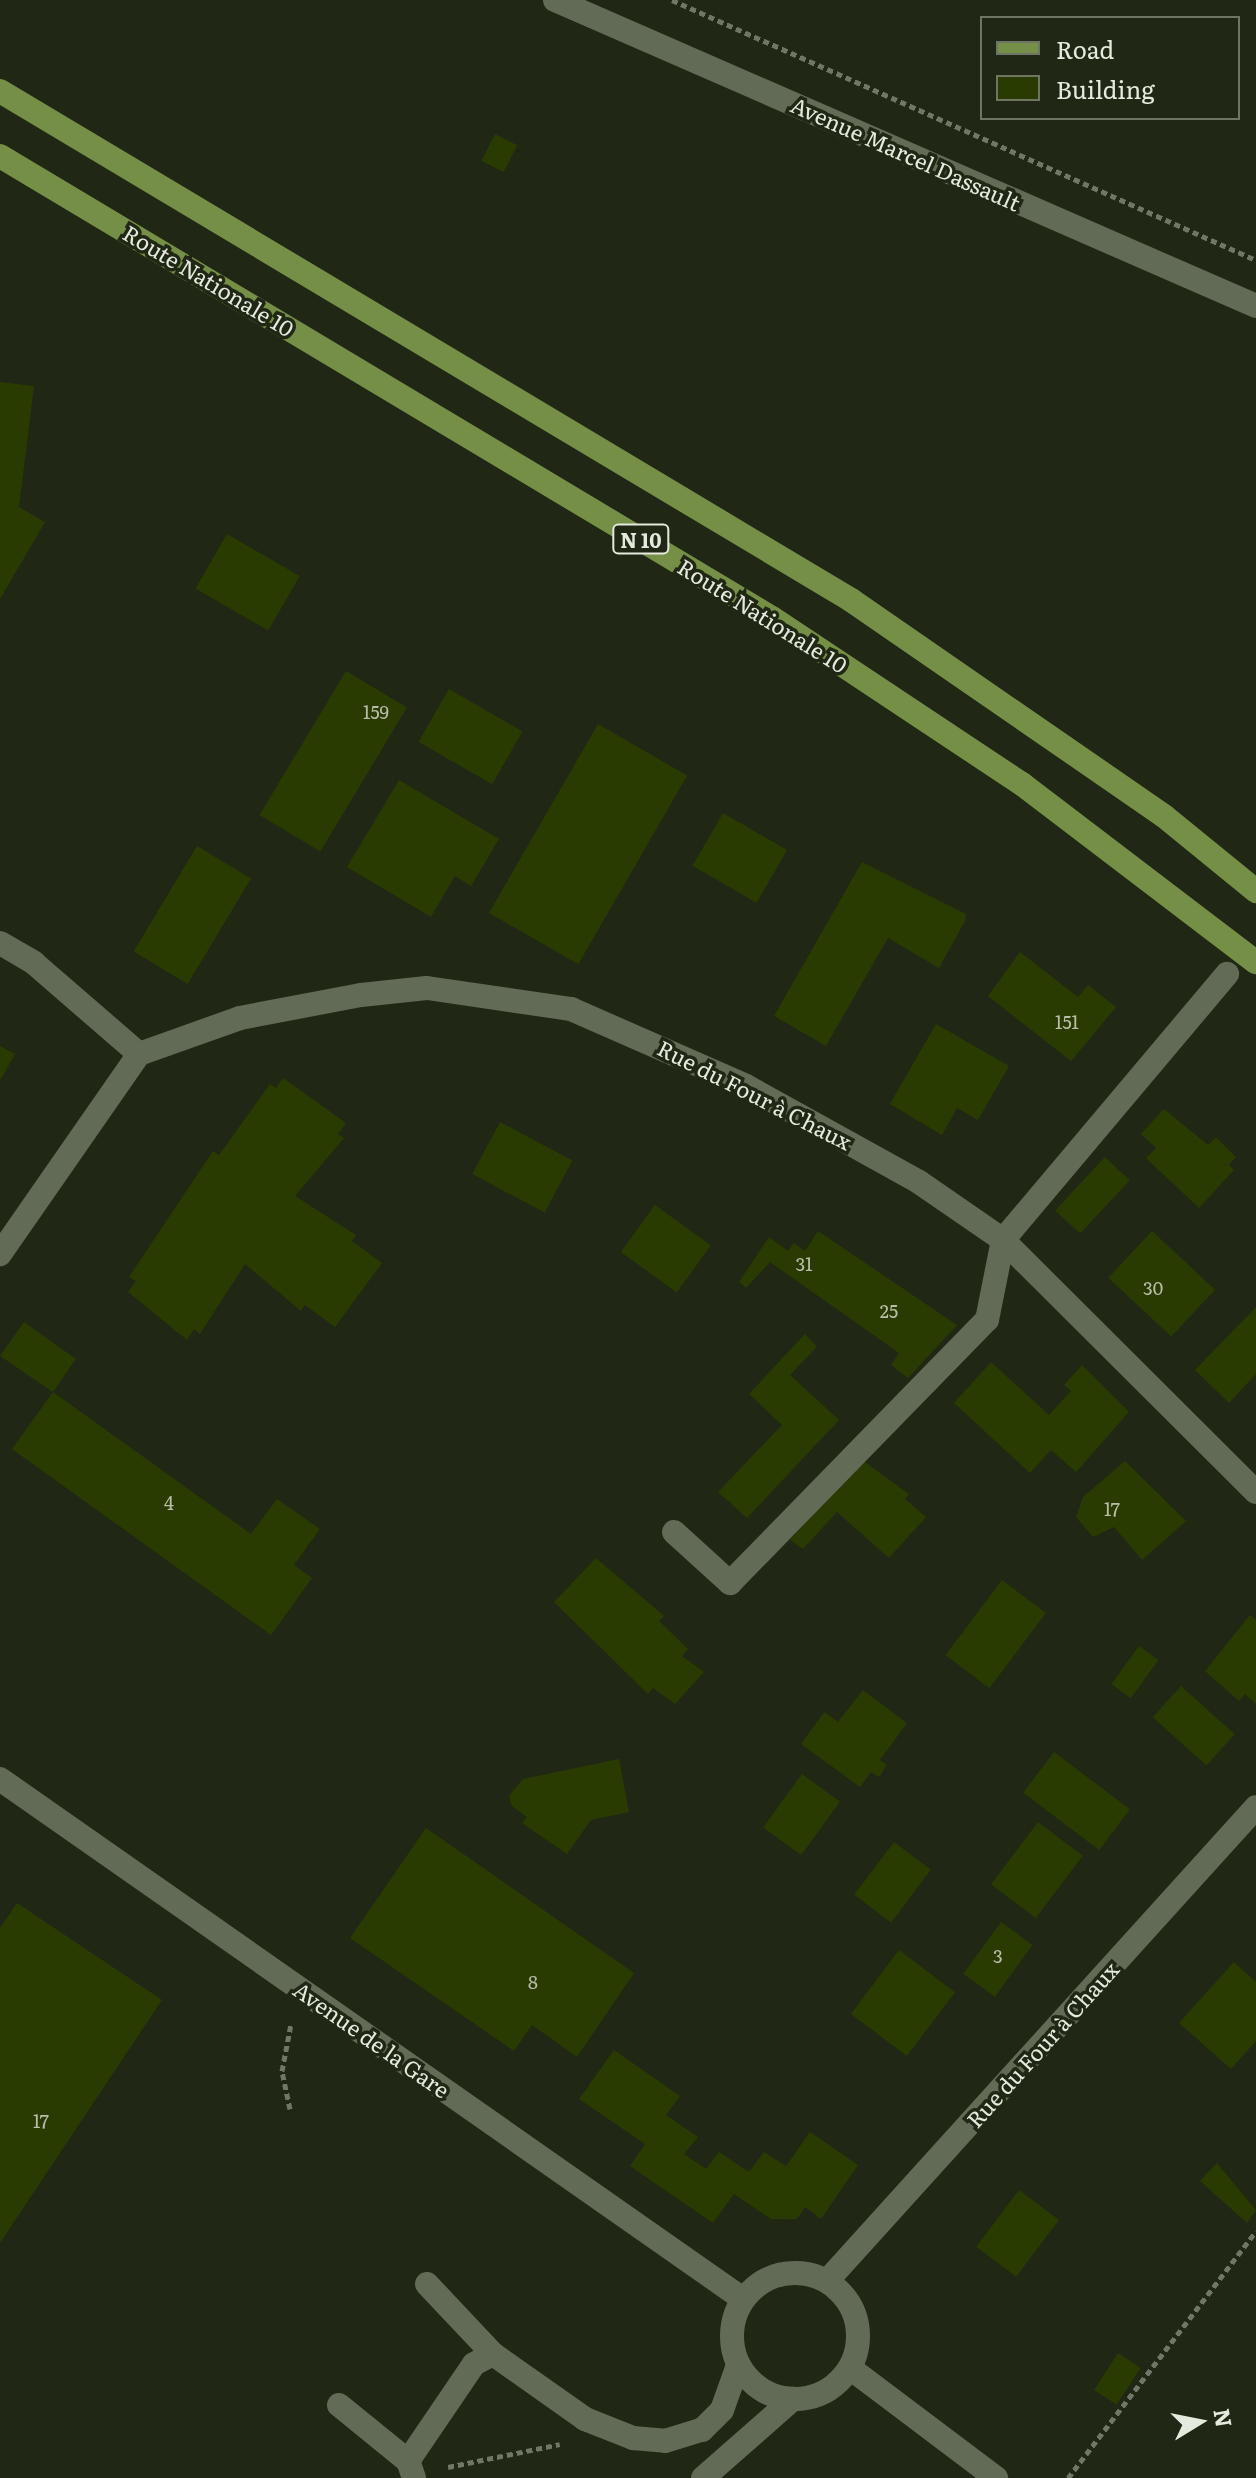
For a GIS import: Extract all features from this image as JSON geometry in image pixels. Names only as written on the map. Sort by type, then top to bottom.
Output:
[{"type":"main road","name":"N 10","points":[[0,91],[693,500],[998,699],[1164,816],[1256,891]]},
{"type":"main road","name":"Route Nationale 10","points":[[0,156],[772,618],[1022,784],[1256,962]]},
{"type":"street","name":"Avenue Marcel Dassault","points":[[555,0],[1256,306]]},
{"type":"street","points":[[0,943],[34,963],[139,1054],[0,1254]]},
{"type":"street","points":[[674,1532],[730,1583],[987,1320],[1003,1240],[1227,974]]},
{"type":"street","name":"Rue du Four à Chaux","points":[[139,1054],[240,1018],[374,993],[427,988],[571,1009],[746,1086],[919,1182],[1003,1240],[1256,1492]]},
{"type":"street","name":"Avenue de la Gare","points":[[0,1779],[743,2299]]},
{"type":"street","name":"Rue du Four à Chaux","points":[[827,2281],[1256,1807]]},
{"type":"street","points":[[427,2284],[493,2354],[585,2419],[633,2438],[665,2441],[702,2430],[722,2410],[738,2365],[732,2331],[743,2299],[775,2275],[796,2272],[827,2281],[856,2316],[850,2368],[820,2394],[793,2399],[761,2389],[738,2365]]},
{"type":"street","points":[[339,2405],[419,2470],[474,2364],[493,2354]]},
{"type":"street","points":[[850,2368],[996,2478]]},
{"type":"street","points":[[703,2478],[793,2399]]},
{"type":"path","points":[[672,0],[1256,260]]},
{"type":"path","points":[[290,2109],[283,2043],[310,1995]]},
{"type":"path","points":[[1068,2478],[1256,2231]]},
{"type":"path","points":[[419,2470],[566,2443],[585,2419]]},
{"type":"building","points":[[495,134],[517,145],[504,172],[481,161]]},
{"type":"building","points":[[0,382],[34,386],[19,507],[45,522],[0,599]]},
{"type":"building","points":[[227,534],[300,576],[268,631],[196,589]]},
{"type":"building","points":[[346,671],[407,708],[320,852],[259,815]]},
{"type":"building","points":[[449,689],[523,732],[492,784],[418,742]]},
{"type":"building","points":[[598,724],[687,776],[578,964],[489,913]]},
{"type":"building","points":[[399,780],[499,839],[471,886],[455,876],[431,917],[347,867]]},
{"type":"building","points":[[723,813],[787,850],[757,903],[692,866]]},
{"type":"building","points":[[197,846],[251,878],[188,984],[134,951]]},
{"type":"building","points":[[862,862],[966,914],[965,921],[939,968],[888,938],[826,1046],[774,1016]]},
{"type":"building","points":[[1020,952],[1078,997],[1088,985],[1116,1007],[1071,1061],[988,996]]},
{"type":"building","points":[[936,1024],[1009,1066],[978,1120],[957,1108],[942,1135],[890,1104]]},
{"type":"building","points":[[0,1046],[15,1054],[0,1081]]},
{"type":"building","points":[[283,1078],[346,1123],[338,1134],[344,1138],[295,1196],[356,1235],[352,1241],[382,1263],[335,1327],[305,1305],[301,1311],[245,1264],[200,1334],[194,1329],[187,1340],[128,1292],[136,1281],[129,1277],[213,1151],[219,1155],[270,1084],[276,1088]]},
{"type":"building","points":[[1164,1109],[1208,1145],[1216,1137],[1236,1157],[1229,1165],[1234,1170],[1199,1208],[1146,1158],[1156,1148],[1141,1134]]},
{"type":"building","points":[[500,1122],[572,1160],[545,1213],[472,1174]]},
{"type":"building","points":[[1105,1157],[1130,1180],[1080,1234],[1055,1210]]},
{"type":"building","points":[[655,1205],[711,1246],[677,1292],[621,1252]]},
{"type":"building","points":[[818,1231],[957,1325],[908,1378],[891,1365],[899,1353],[770,1262],[746,1288],[739,1282],[769,1237],[788,1251],[794,1243],[805,1251]]},
{"type":"building","points":[[1152,1231],[1215,1290],[1171,1336],[1108,1278]]},
{"type":"building","points":[[1256,1307],[1256,1374],[1229,1403],[1195,1370]]},
{"type":"building","points":[[24,1322],[76,1359],[53,1392],[0,1356]]},
{"type":"building","points":[[805,1334],[817,1347],[790,1375],[839,1420],[747,1518],[718,1492],[782,1425],[749,1394]]},
{"type":"building","points":[[991,1362],[1049,1415],[1071,1391],[1064,1385],[1082,1365],[1129,1412],[1076,1472],[1051,1450],[1030,1473],[954,1403]]},
{"type":"building","points":[[53,1392],[251,1534],[277,1499],[320,1529],[294,1565],[312,1578],[271,1635],[12,1449]]},
{"type":"building","points":[[862,1460],[909,1494],[905,1499],[926,1517],[889,1558],[837,1512],[803,1549],[790,1540]]},
{"type":"building","points":[[1125,1461],[1186,1521],[1142,1560],[1114,1527],[1093,1537],[1076,1517],[1083,1497]]},
{"type":"building","points":[[596,1558],[664,1616],[659,1621],[688,1649],[682,1656],[704,1672],[675,1704],[653,1688],[648,1694],[554,1602]]},
{"type":"building","points":[[1002,1580],[1046,1613],[989,1688],[945,1655]]},
{"type":"building","points":[[1250,1615],[1256,1620],[1256,1704],[1245,1694],[1239,1701],[1205,1671]]},
{"type":"building","points":[[1139,1646],[1158,1660],[1131,1698],[1111,1684]]},
{"type":"building","points":[[1181,1686],[1235,1734],[1206,1765],[1153,1717]]},
{"type":"building","points":[[863,1690],[907,1723],[880,1760],[887,1765],[879,1777],[871,1772],[860,1787],[801,1744],[824,1712],[838,1722]]},
{"type":"building","points":[[1054,1752],[1130,1809],[1099,1850],[1023,1793]]},
{"type":"building","points":[[619,1759],[629,1812],[591,1820],[567,1854],[522,1823],[527,1817],[512,1806],[509,1796],[523,1779]]},
{"type":"building","points":[[802,1774],[840,1802],[801,1855],[763,1827]]},
{"type":"building","points":[[1038,1822],[1083,1856],[1036,1918],[991,1884]]},
{"type":"building","points":[[426,1828],[634,1973],[577,2057],[532,2025],[514,2051],[350,1938]]},
{"type":"building","points":[[894,1842],[931,1870],[891,1922],[854,1895]]},
{"type":"building","points":[[17,1903],[162,2000],[0,2243],[0,1928]]},
{"type":"building","points":[[1001,1922],[1033,1945],[995,1997],[963,1974]]},
{"type":"building","points":[[899,1950],[955,1992],[907,2056],[851,2014]]},
{"type":"building","points":[[1234,1962],[1256,1982],[1256,2041],[1231,2069],[1179,2023]]},
{"type":"building","points":[[614,2050],[680,2096],[666,2115],[698,2137],[684,2154],[706,2169],[719,2152],[749,2172],[764,2152],[786,2166],[810,2132],[858,2165],[821,2219],[805,2207],[797,2219],[771,2219],[734,2194],[713,2223],[630,2166],[645,2144],[579,2099]]},
{"type":"building","points":[[1217,2163],[1256,2210],[1247,2223],[1200,2181]]},
{"type":"building","points":[[1019,2190],[1059,2220],[1016,2277],[976,2247]]},
{"type":"building","points":[[1118,2353],[1141,2368],[1117,2405],[1094,2390]]}]
